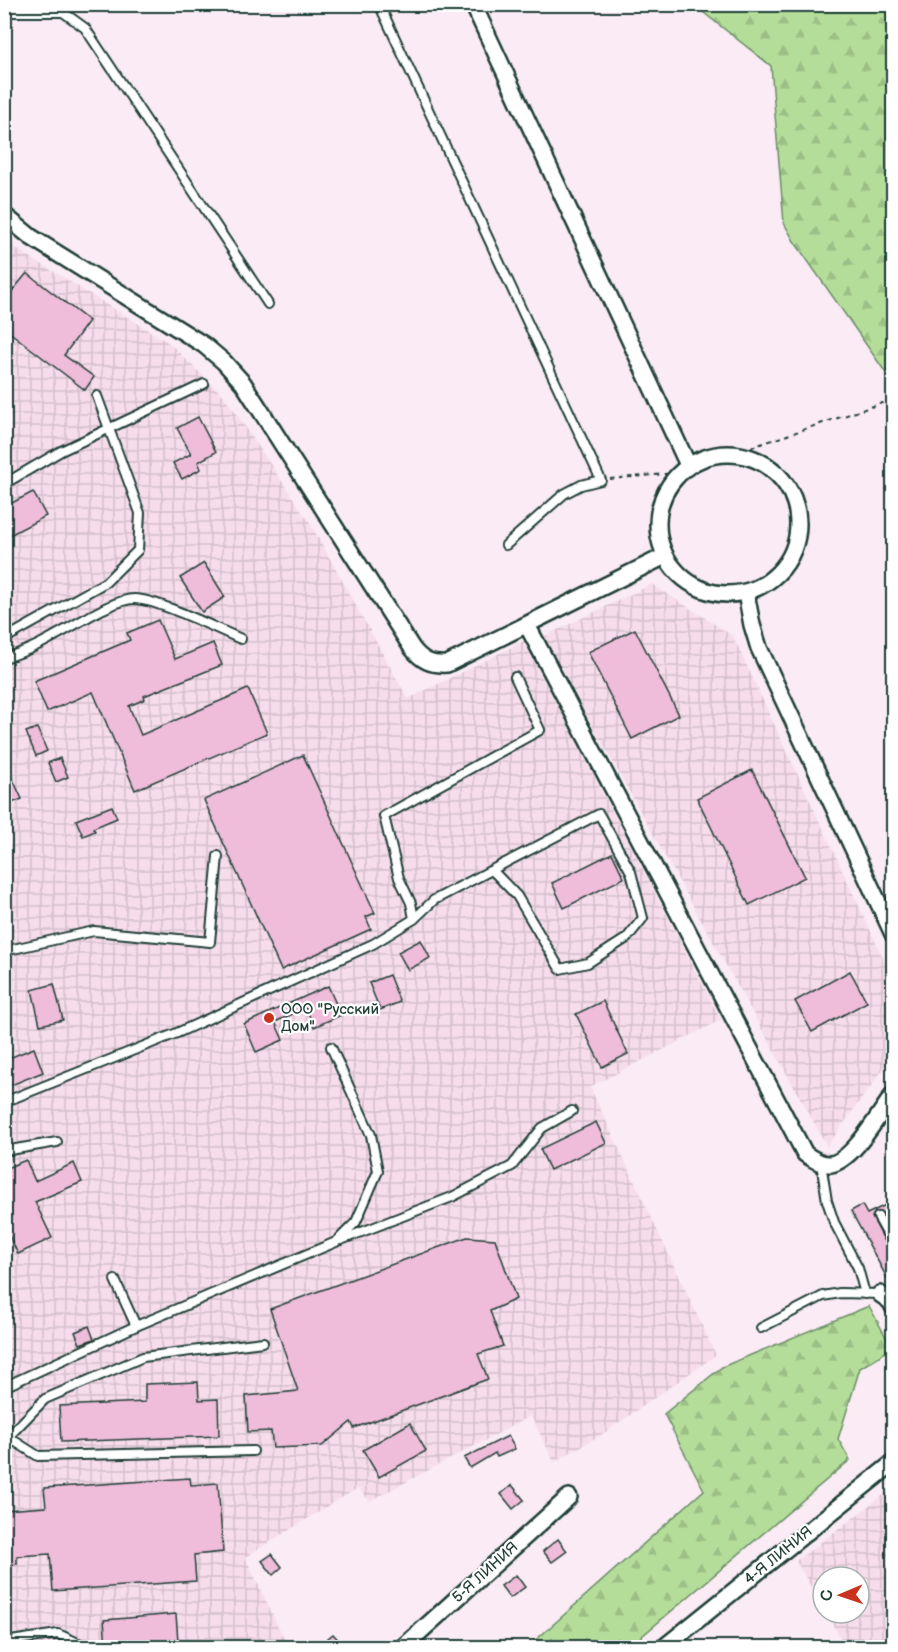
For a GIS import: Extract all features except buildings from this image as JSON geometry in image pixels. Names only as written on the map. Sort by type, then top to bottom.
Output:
[{"type":"street","points":[[473,4],[683,469]]},
{"type":"street","points":[[4,216],[31,237],[204,345],[224,362],[243,383],[418,656],[427,662],[437,665],[447,664],[665,556]]},
{"type":"street","points":[[734,453],[761,461],[784,479],[797,504],[799,533],[790,560],[771,581],[746,594],[714,594],[685,581],[665,556],[657,527],[662,498],[683,469],[710,455],[734,453]]},
{"type":"street","points":[[746,594],[759,648],[894,936]]},
{"type":"street","points":[[526,625],[805,1154],[830,1164],[843,1160],[894,1094]]},
{"type":"street","points":[[872,1294],[890,1301],[894,1308]]},
{"type":"street","name":"4-Я ЛИНИЯ","points":[[663,1647],[894,1462]]},
{"type":"street","name":"5-Я ЛИНИЯ","points":[[402,1647],[569,1497]]},
{"type":"lane","points":[[380,4],[601,480],[581,485],[564,494],[506,544]]},
{"type":"lane","points":[[4,7],[12,12],[63,12],[86,28],[268,304]]},
{"type":"lane","points":[[4,484],[61,451],[204,384]]},
{"type":"lane","points":[[4,639],[106,582],[138,550],[140,513],[97,396]]},
{"type":"lane","points":[[4,658],[18,655],[85,618],[118,603],[134,599],[160,605],[241,639]]},
{"type":"lane","points":[[414,919],[411,903],[399,878],[384,816],[540,730],[515,676]]},
{"type":"lane","points":[[4,1102],[177,1033],[373,944],[414,919],[434,900],[599,814],[631,872],[643,918],[627,938],[588,963],[560,969],[517,896],[492,870]]},
{"type":"lane","points":[[4,951],[94,932],[210,942],[218,856]]},
{"type":"lane","points":[[331,1047],[371,1135],[378,1171],[356,1222],[336,1242]]},
{"type":"lane","points":[[4,1387],[136,1326],[336,1242],[452,1197],[512,1167],[542,1128],[572,1111]]},
{"type":"lane","points":[[4,1152],[57,1142]]},
{"type":"lane","points":[[821,1162],[827,1201],[834,1222],[872,1294]]},
{"type":"lane","points":[[879,1217],[894,1246]]},
{"type":"lane","points":[[115,1280],[136,1326]]},
{"type":"lane","points":[[761,1328],[823,1296],[840,1293],[872,1294]]},
{"type":"lane","points":[[253,1451],[38,1456],[6,1437],[45,1399],[143,1357],[263,1342]]},
{"type":"lane","points":[[4,1642],[58,1634],[89,1647]]},
{"type":"path","points":[[734,453],[894,399]]},
{"type":"path","points":[[601,480],[683,469]]},
{"type":"shaded area","points":[[4,241],[169,343],[225,397],[310,523],[408,699],[524,641],[721,1020],[590,1087],[716,1355],[604,1433],[554,1462],[531,1416],[370,1501],[358,1488],[245,1557],[288,1647],[5,1647]]},
{"type":"shaded area","points":[[652,584],[733,636],[893,979],[893,1056],[827,1146],[543,637]]},
{"type":"shaded area","points":[[893,1488],[893,1647],[846,1647],[833,1625],[871,1625],[871,1565],[811,1565],[811,1587],[796,1561]]},
{"type":"green space","points":[[694,5],[893,5],[893,383],[794,241],[784,223],[771,66]]},
{"type":"green space","points":[[869,1306],[892,1348],[860,1368],[838,1439],[850,1460],[629,1647],[528,1647],[704,1490],[664,1414],[722,1367]]},
{"type":"place","name":"ООО \"Русский Дом\"","points":[[269,1018]]}]
